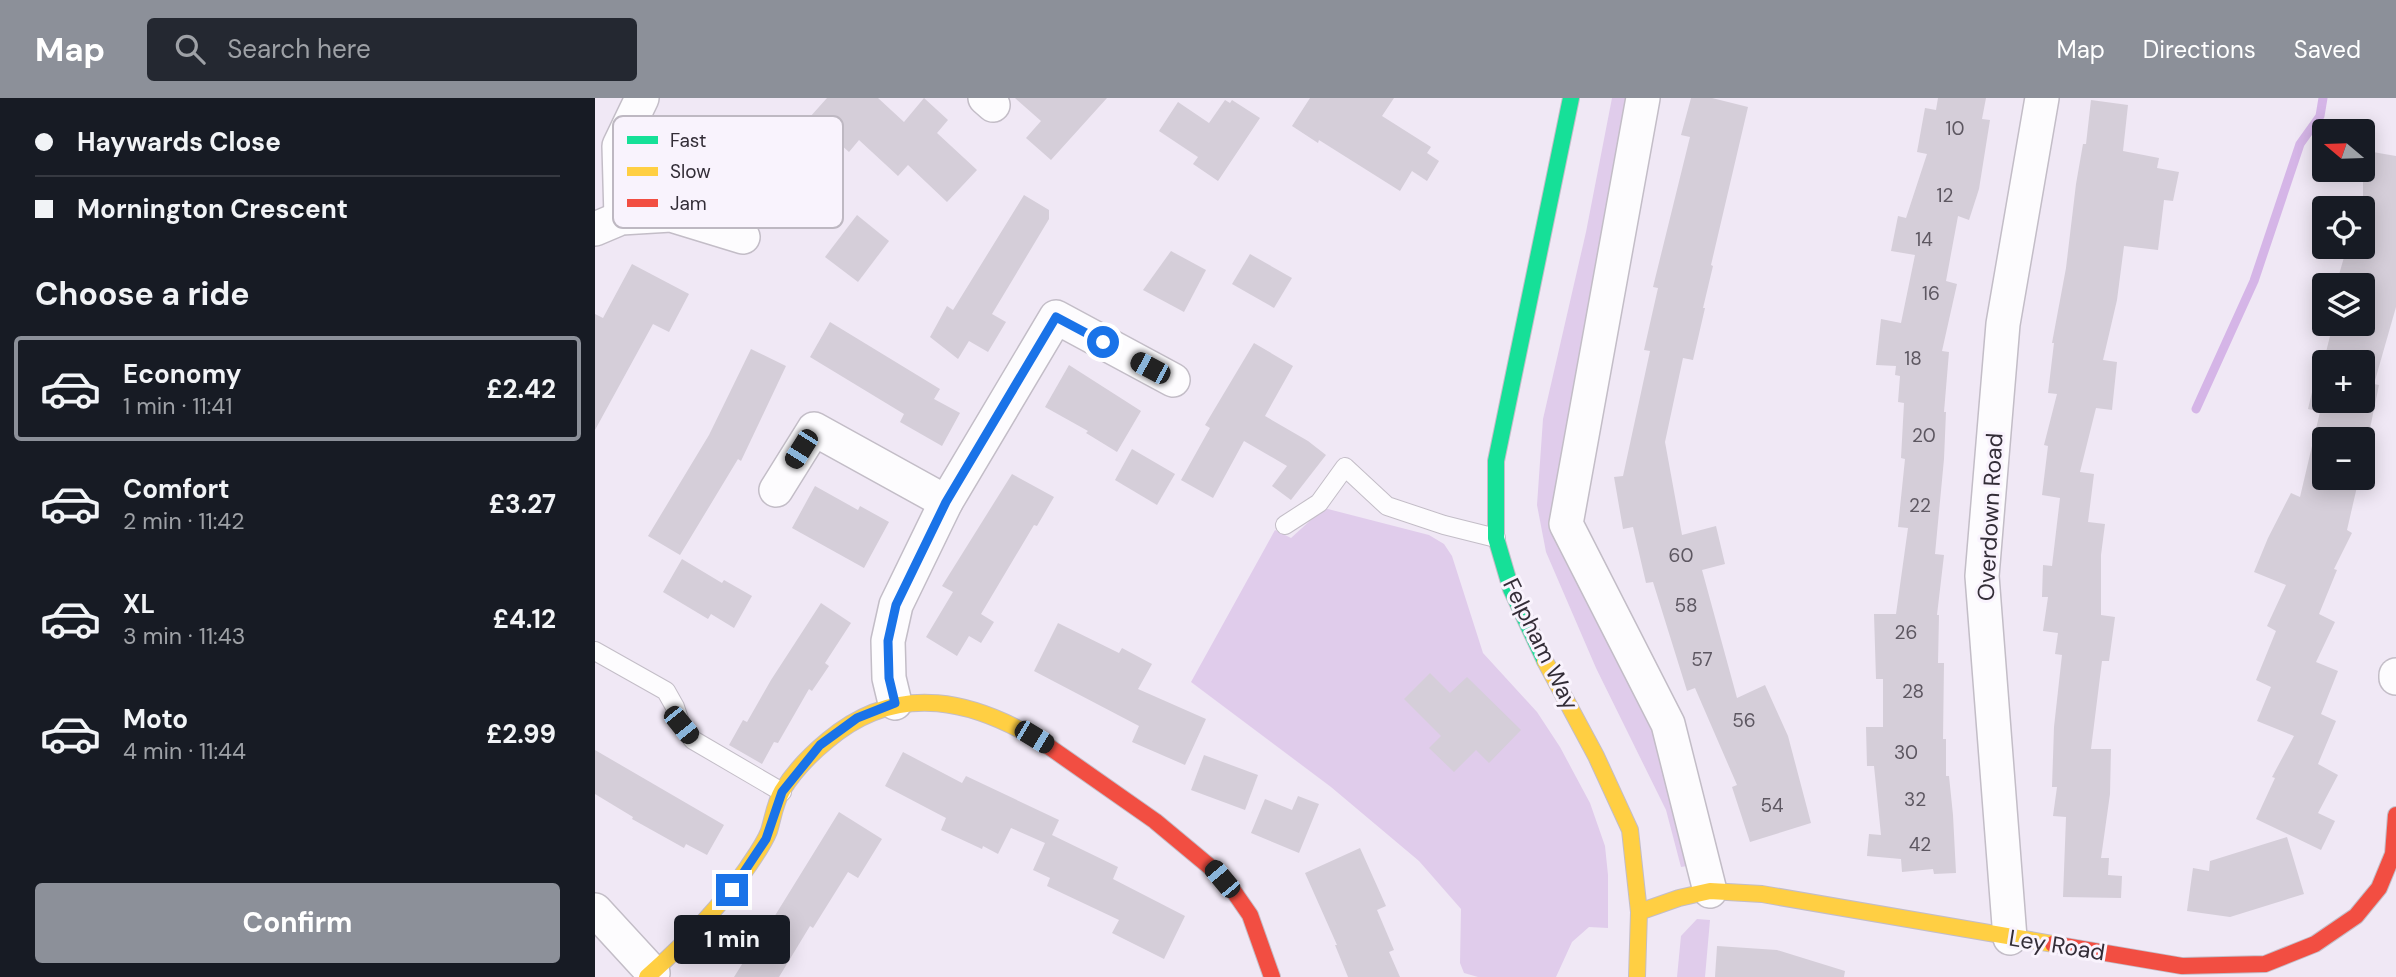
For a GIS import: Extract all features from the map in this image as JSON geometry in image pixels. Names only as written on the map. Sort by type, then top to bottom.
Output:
[{"type":"street","points":[[633,116],[642,98]]},
{"type":"street","name":"Felpham Way","points":[[1571,98],[1496,461],[1496,538],[1511,589],[1531,634],[1596,756],[1630,830],[1639,912],[1637,977]]},
{"type":"street","points":[[1643,98],[1566,524],[1668,724],[1710,891]]},
{"type":"street","name":"Overdown Road","points":[[2010,938],[1982,576],[2003,324],[2042,98]]},
{"type":"street","points":[[608,223],[613,188]]},
{"type":"street","points":[[714,228],[743,237]]},
{"type":"street","points":[[895,703],[889,678],[888,641],[896,605],[946,502],[1056,317],[1173,380]]},
{"type":"street","points":[[776,490],[814,429],[946,502]]},
{"type":"street","points":[[595,910],[650,975],[732,890],[766,839],[782,792],[820,745],[857,718],[895,703],[940,700],[979,710],[1017,727],[1066,757],[1210,864],[1247,909],[1272,977]]},
{"type":"street","name":"Ley Road","points":[[1639,912],[1710,891],[1762,894],[2182,966],[2265,964],[2315,944],[2356,916],[2379,888],[2393,854],[2396,815]]},
{"type":"lane","points":[[1285,525],[1319,503],[1345,467],[1387,506],[1444,525],[1496,538]]},
{"type":"lane","points":[[595,650],[666,691],[681,725],[693,740],[782,792]]},
{"type":"shaded area","points":[[1612,98],[1640,98],[1561,523],[1655,736],[1693,865],[1681,867],[1666,810],[1596,668],[1546,552],[1537,505],[1543,419],[1586,232]]},
{"type":"shaded area","points":[[1324,508],[1429,535],[1444,544],[1452,556],[1483,653],[1537,712],[1560,747],[1590,803],[1605,846],[1608,928],[1589,927],[1572,942],[1556,977],[1478,977],[1464,973],[1460,963],[1461,909],[1419,861],[1331,787],[1191,682],[1275,530],[1291,538]]},
{"type":"shaded area","points":[[1697,919],[1710,920],[1705,977],[1677,977],[1681,936]]},
{"type":"building","points":[[827,98],[878,98],[904,122],[924,98],[948,120],[937,133],[977,170],[947,202],[908,165],[898,176],[859,140],[849,152],[843,147],[843,116],[811,116]]},
{"type":"building","points":[[1015,98],[1107,98],[1051,160],[1026,138],[1041,121]]},
{"type":"building","points":[[1310,98],[1394,98],[1382,116],[1431,147],[1427,153],[1439,161],[1427,181],[1412,171],[1400,191],[1292,126]]},
{"type":"building","points":[[1691,98],[1712,98],[1748,107],[1711,265],[1713,266],[1693,360],[1683,358],[1665,442],[1682,535],[1716,526],[1725,564],[1702,570],[1737,698],[1765,685],[1788,736],[1811,823],[1750,842],[1732,787],[1737,785],[1695,688],[1687,691],[1653,582],[1646,583],[1633,527],[1623,529],[1614,477],[1623,476],[1650,351],[1644,350],[1658,288],[1653,287],[1690,137],[1681,135]]},
{"type":"building","points":[[1938,98],[1986,98],[1982,119],[1990,120],[1979,189],[1969,220],[1958,216],[1946,281],[1957,284],[1942,351],[1949,352],[1944,412],[1944,459],[1935,554],[1944,555],[1937,615],[1938,663],[1944,663],[1943,739],[1946,739],[1946,776],[1949,776],[1956,873],[1934,874],[1933,869],[1902,872],[1901,859],[1867,856],[1869,834],[1881,835],[1874,766],[1867,766],[1866,727],[1883,727],[1883,679],[1876,679],[1874,614],[1896,614],[1908,528],[1898,527],[1905,459],[1901,458],[1904,403],[1898,402],[1900,376],[1895,375],[1896,366],[1876,365],[1881,319],[1901,323],[1915,255],[1891,251],[1898,216],[1906,218],[1927,154],[1917,152],[1925,108],[1936,110]]},
{"type":"building","points":[[1225,100],[1230,103],[1232,100],[1260,118],[1218,181],[1193,164],[1198,157],[1159,131],[1178,102],[1209,123]]},
{"type":"building","points":[[2091,100],[2128,105],[2123,151],[2159,158],[2157,168],[2179,172],[2173,201],[2164,200],[2158,250],[2124,246],[2117,300],[2103,360],[2117,362],[2112,410],[2096,408],[2080,472],[2094,474],[2088,522],[2105,524],[2101,555],[2101,615],[2115,617],[2109,661],[2102,661],[2091,749],[2111,749],[2110,794],[2101,858],[2109,858],[2108,875],[2122,876],[2121,898],[2063,897],[2066,817],[2053,816],[2057,787],[2052,787],[2054,727],[2062,655],[2055,654],[2058,633],[2043,631],[2048,597],[2042,597],[2043,565],[2052,566],[2060,498],[2042,495],[2048,446],[2044,445],[2057,394],[2048,393],[2052,343]]},
{"type":"building","points":[[2375,152],[2396,156],[2396,307],[2375,380],[2375,350],[2326,350],[2330,336],[2375,336],[2375,273],[2339,273],[2344,259],[2375,259],[2375,196],[2363,196],[2363,182],[2375,182]]},
{"type":"building","points":[[1024,195],[1049,210],[1049,219],[992,314],[1006,322],[988,352],[969,341],[958,359],[930,337],[947,306],[953,310]]},
{"type":"building","points":[[857,215],[889,241],[858,282],[825,257]]},
{"type":"building","points":[[1171,251],[1206,270],[1184,312],[1143,290]]},
{"type":"building","points":[[1250,254],[1292,278],[1274,308],[1232,284]]},
{"type":"building","points":[[632,264],[689,294],[669,332],[653,324],[595,430],[595,314],[603,318]]},
{"type":"building","points":[[830,322],[940,389],[934,399],[960,413],[942,446],[900,422],[904,414],[810,357]]},
{"type":"building","points":[[1254,343],[1293,366],[1265,416],[1326,455],[1291,500],[1272,486],[1287,466],[1244,441],[1213,498],[1181,480],[1210,428],[1205,425]]},
{"type":"building","points":[[751,349],[786,366],[741,461],[738,459],[680,555],[648,536],[709,435]]},
{"type":"building","points":[[1069,365],[1141,411],[1117,452],[1086,433],[1088,431],[1045,407]]},
{"type":"building","points":[[2375,384],[2379,385],[2375,404]]},
{"type":"building","points":[[2312,392],[2312,410],[2308,409]]},
{"type":"building","points":[[2320,413],[2373,413],[2370,427],[2316,427]]},
{"type":"building","points":[[2312,446],[2312,490],[2356,490],[2347,530],[2352,533],[2334,569],[2337,570],[2319,614],[2335,622],[2316,662],[2338,671],[2321,714],[2336,721],[2318,764],[2338,775],[2318,813],[2335,821],[2321,850],[2256,819],[2275,778],[2272,777],[2294,736],[2257,721],[2271,687],[2256,680],[2276,631],[2267,626],[2286,585],[2254,572],[2291,493],[2300,497]]},
{"type":"building","points":[[1132,449],[1175,474],[1157,505],[1115,480]]},
{"type":"building","points":[[1012,474],[1054,497],[1037,526],[1034,525],[981,614],[994,622],[981,643],[969,636],[957,656],[926,637],[953,592],[942,586]]},
{"type":"building","points":[[815,486],[858,510],[860,506],[889,522],[864,568],[792,528]]},
{"type":"building","points":[[682,559],[722,583],[724,580],[752,596],[734,628],[711,614],[708,619],[663,592]]},
{"type":"building","points":[[821,603],[851,623],[825,663],[829,666],[812,691],[809,689],[778,743],[774,742],[762,764],[729,745],[743,720],[747,722]]},
{"type":"building","points":[[1058,623],[1119,653],[1122,648],[1152,664],[1138,689],[1206,719],[1185,765],[1132,742],[1139,726],[1034,671]]},
{"type":"building","points":[[1430,673],[1450,693],[1467,677],[1521,730],[1489,763],[1476,750],[1454,772],[1429,748],[1441,736],[1404,699]]},
{"type":"building","points":[[595,750],[724,825],[707,855],[686,844],[684,848],[632,819],[633,817],[595,794]]},
{"type":"building","points":[[903,752],[962,783],[966,776],[1059,820],[1052,835],[1118,867],[1113,879],[1185,916],[1164,959],[1112,933],[1119,920],[1047,886],[1050,878],[1033,870],[1045,843],[1011,828],[998,854],[983,846],[982,849],[941,830],[946,818],[885,786]]},
{"type":"building","points":[[1204,755],[1258,775],[1245,810],[1191,790]]},
{"type":"building","points":[[1298,796],[1319,804],[1299,853],[1251,833],[1265,799],[1292,810]]},
{"type":"building","points":[[839,812],[882,839],[858,878],[848,872],[813,928],[810,926],[779,977],[734,977],[761,934],[763,935]]},
{"type":"building","points":[[2287,837],[2304,894],[2230,917],[2187,911],[2193,868],[2209,871],[2210,861]]},
{"type":"building","points":[[1360,848],[1386,906],[1377,910],[1394,950],[1389,952],[1400,977],[1348,977],[1305,873]]},
{"type":"building","points":[[1717,946],[1777,950],[1845,971],[1844,977],[1715,977]]},
{"type":"waterway","points":[[2196,409],[2254,281],[2300,144],[2320,116],[2323,98]]},
{"type":"traffic: fast","points":[[1545,661],[1511,589],[1496,538],[1496,461],[1571,98]]},
{"type":"traffic: slow","points":[[1545,661],[1596,756],[1630,830],[1639,912],[1637,977]]},
{"type":"traffic: slow","points":[[647,977],[700,925],[747,868],[767,836],[780,796],[797,770],[828,740],[855,721],[882,709],[910,703],[938,703],[993,717],[1048,746]]},
{"type":"traffic: slow","points":[[1639,912],[1710,891],[1762,894],[2053,944]]},
{"type":"traffic: jam","points":[[1048,746],[1155,821],[1215,871],[1250,915],[1272,977]]},
{"type":"traffic: jam","points":[[2053,944],[2182,966],[2265,964],[2315,944],[2356,916],[2379,888],[2393,854],[2396,815]]},
{"type":"route","points":[[732,890],[766,839],[782,792],[820,745],[857,718],[895,703],[889,678],[888,641],[896,605],[946,502],[1056,317],[1103,342]]}]
